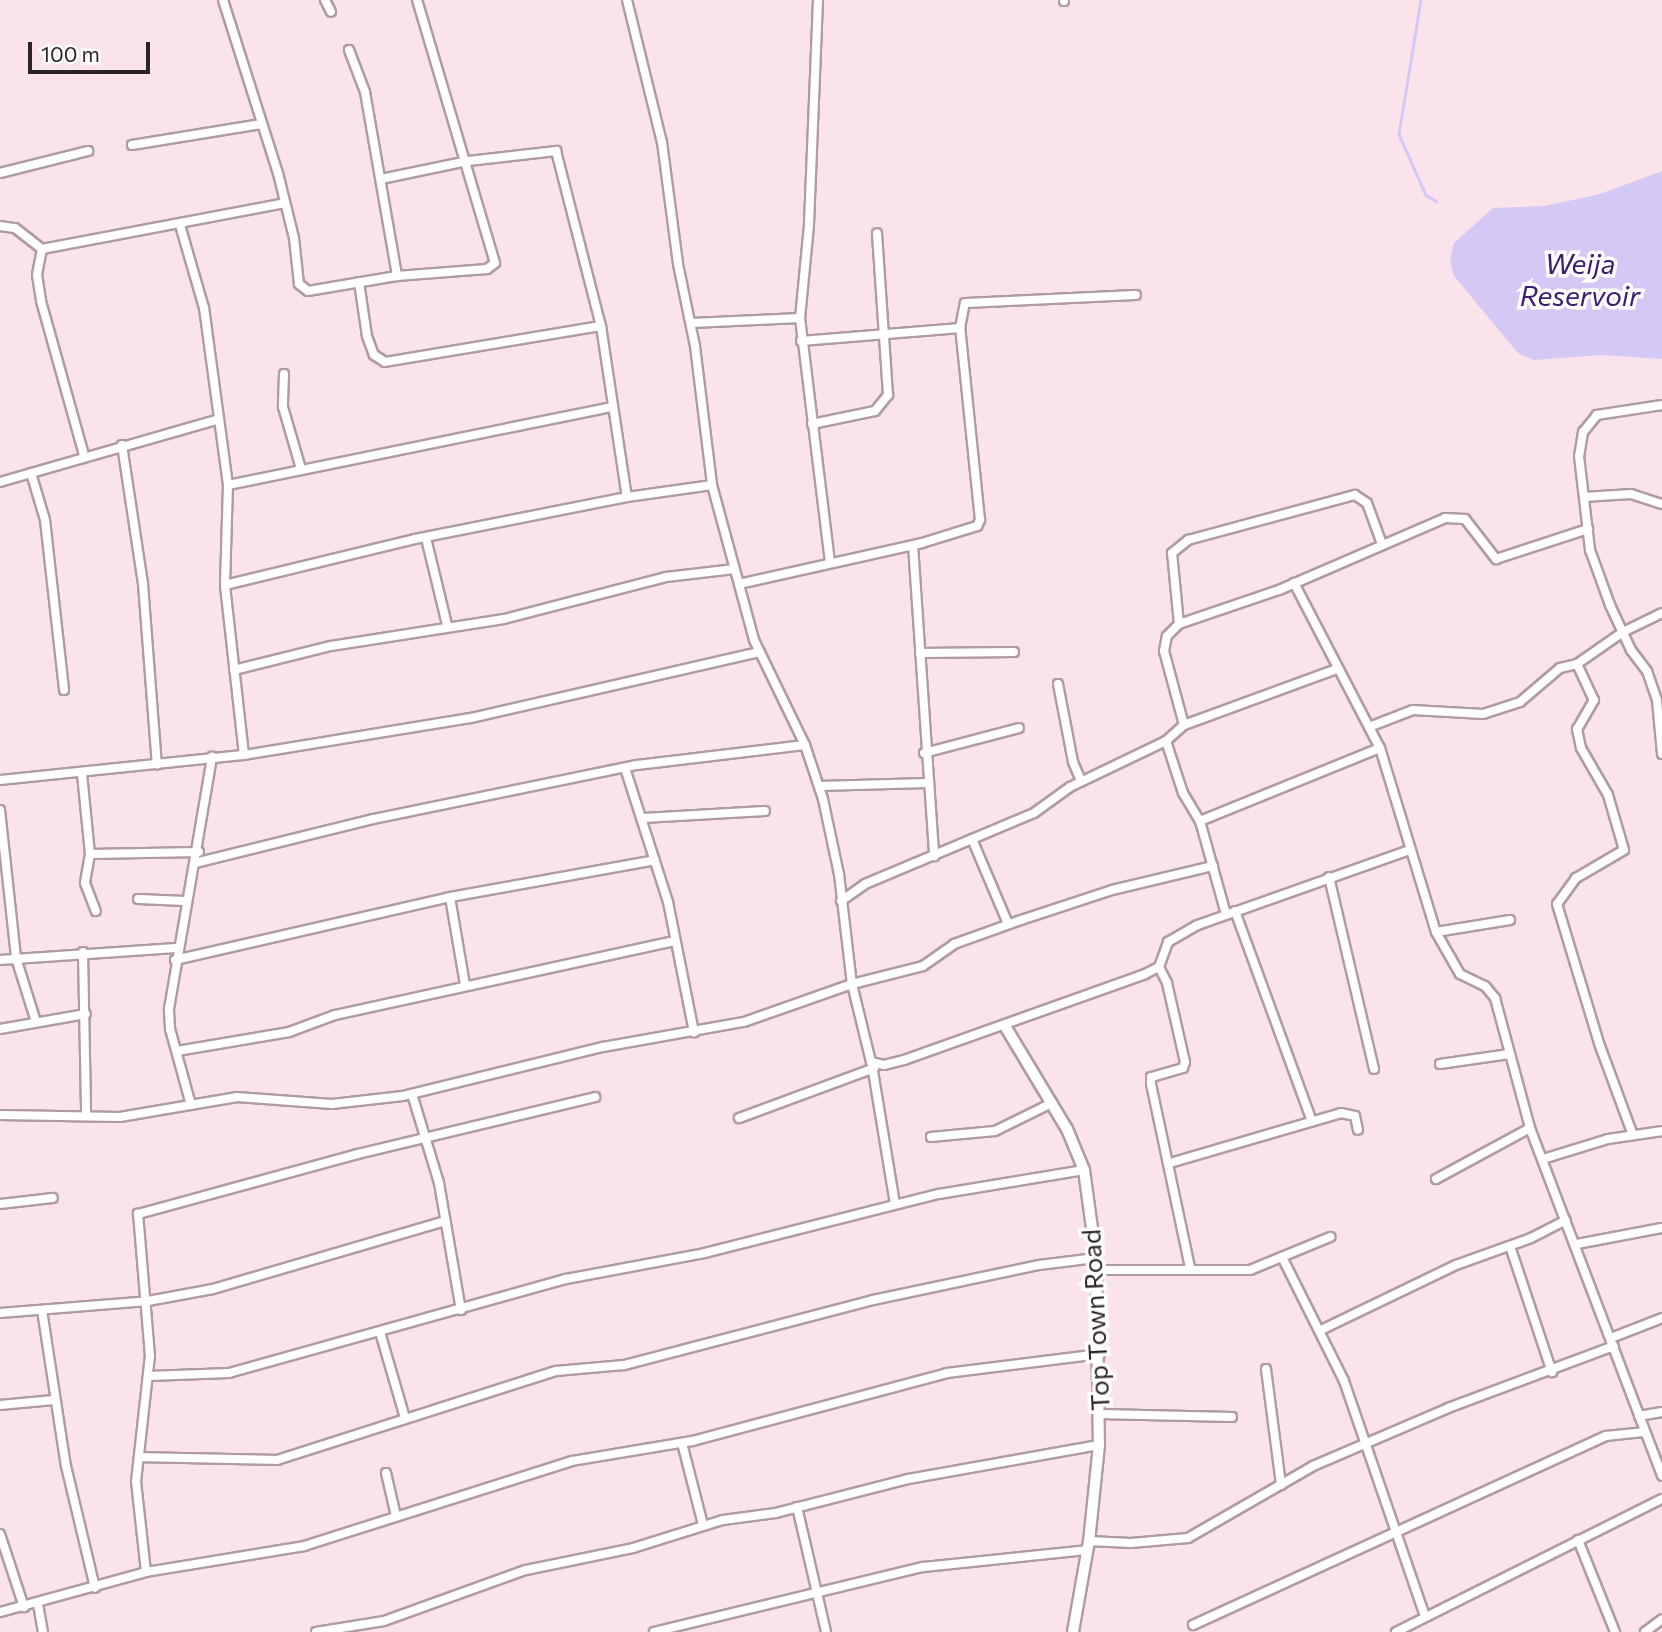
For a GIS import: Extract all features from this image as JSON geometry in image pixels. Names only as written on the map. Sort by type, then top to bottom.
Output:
[{"type":"street","points":[[223,0],[285,202],[302,288],[397,276],[487,269],[495,262],[468,161],[417,0]]},
{"type":"street","points":[[326,0],[331,12]]},
{"type":"street","points":[[627,0],[657,118],[678,264],[692,323],[712,485],[759,652],[805,745],[819,786],[841,901],[852,984],[872,1065],[895,1204]]},
{"type":"street","points":[[818,0],[809,225],[800,318],[830,562]]},
{"type":"street","points":[[349,50],[365,92],[397,276]]},
{"type":"street","points":[[132,145],[261,124]]},
{"type":"street","points":[[0,173],[88,151]]},
{"type":"street","points":[[381,179],[468,161],[556,151],[601,326],[611,407],[627,496]]},
{"type":"street","points":[[0,226],[15,228],[42,248],[180,225],[285,202]]},
{"type":"street","points":[[180,225],[204,309],[228,485],[225,585],[244,755]]},
{"type":"street","points":[[812,424],[875,411],[884,404],[889,384],[877,233]]},
{"type":"street","points":[[42,248],[37,275],[41,301],[84,455]]},
{"type":"street","points":[[359,282],[367,336],[374,355],[385,362],[601,326]]},
{"type":"street","points":[[739,584],[914,545],[969,530],[980,520],[960,328],[961,309],[971,301],[1136,295]]},
{"type":"street","points":[[692,323],[800,318]]},
{"type":"street","points":[[801,341],[960,328]]},
{"type":"street","points":[[284,374],[283,407],[301,469]]},
{"type":"street","points":[[1662,405],[1604,413],[1591,419],[1579,447],[1588,529],[1597,571],[1623,632],[1647,671],[1657,700],[1662,748]]},
{"type":"street","points":[[228,485],[611,407]]},
{"type":"street","points":[[0,482],[84,455],[219,419]]},
{"type":"street","points":[[122,445],[143,583],[157,764]]},
{"type":"street","points":[[31,473],[45,520],[64,690]]},
{"type":"street","points":[[225,585],[426,538],[627,496],[712,485]]},
{"type":"street","points":[[1584,497],[1631,494],[1662,503]]},
{"type":"street","points":[[1179,624],[1172,553],[1188,540],[1355,495],[1367,503],[1382,544]]},
{"type":"street","points":[[1184,725],[1164,651],[1167,636],[1179,624],[1294,583],[1431,523],[1458,517],[1465,519],[1496,559],[1523,547],[1588,529]]},
{"type":"street","points":[[426,538],[447,625]]},
{"type":"street","points":[[914,545],[924,753],[934,856]]},
{"type":"street","points":[[234,670],[447,625],[504,619],[666,577],[735,569]]},
{"type":"street","points":[[1294,583],[1380,748],[1436,932],[1460,974],[1485,986],[1495,998],[1530,1128],[1577,1244],[1643,1432],[1662,1476]]},
{"type":"street","points":[[1369,727],[1413,710],[1483,714],[1520,702],[1560,668],[1577,664],[1623,632],[1662,613]]},
{"type":"street","points":[[0,780],[82,774],[244,755],[471,718],[759,652]]},
{"type":"street","points":[[920,653],[1014,652]]},
{"type":"street","points":[[1577,664],[1594,700],[1577,729],[1581,748],[1608,795],[1624,850],[1620,856],[1576,878],[1557,904],[1600,1046],[1633,1135]]},
{"type":"street","points":[[841,901],[865,884],[1034,813],[1082,780],[1166,741],[1184,725],[1337,669]]},
{"type":"street","points":[[1058,684],[1073,762],[1082,780]]},
{"type":"street","points":[[924,753],[1019,728]]},
{"type":"street","points":[[1166,741],[1184,793],[1200,821],[1226,914]]},
{"type":"street","points":[[195,863],[373,818],[674,758],[805,745]]},
{"type":"street","points":[[1200,821],[1380,748]]},
{"type":"street","points":[[191,1105],[169,1019],[176,948],[199,852],[212,757]]},
{"type":"street","points":[[625,768],[655,860],[694,1032]]},
{"type":"street","points":[[82,774],[90,854],[85,883],[96,911]]},
{"type":"street","points":[[819,786],[927,783]]},
{"type":"street","points":[[0,810],[3,862],[16,958],[36,1022]]},
{"type":"street","points":[[643,818],[765,811]]},
{"type":"street","points":[[972,839],[1008,924]]},
{"type":"street","points":[[1190,1268],[1151,1077],[1183,1068],[1185,1062],[1159,967],[1168,942],[1226,914],[1410,850]]},
{"type":"street","points":[[90,854],[199,852]]},
{"type":"street","points":[[175,960],[450,897],[655,860]]},
{"type":"street","points":[[0,1115],[142,1114],[247,1097],[353,1104],[412,1094],[603,1047],[744,1022],[852,984],[923,966],[954,944],[1008,924],[1112,890],[1213,866]]},
{"type":"street","points":[[1329,877],[1374,1069]]},
{"type":"street","points":[[450,897],[465,985]]},
{"type":"street","points":[[138,899],[186,901]]},
{"type":"street","points":[[1235,911],[1312,1121]]},
{"type":"street","points":[[1436,932],[1510,920]]},
{"type":"street","points":[[177,1051],[289,1032],[335,1015],[465,985],[499,982],[675,941]]},
{"type":"street","points":[[0,960],[83,952],[176,948]]},
{"type":"street","points":[[83,952],[86,1115]]},
{"type":"street","points":[[739,1118],[872,1065],[904,1060],[1005,1026],[1159,967]]},
{"type":"street","points":[[0,1028],[86,1014]]},
{"type":"street","name":"Top Town Road","points":[[1005,1026],[1052,1103],[1084,1170],[1096,1258],[1100,1354],[1099,1445],[1088,1546],[1073,1632]]},
{"type":"street","points":[[1440,1064],[1509,1054]]},
{"type":"street","points":[[412,1094],[445,1221],[461,1311]]},
{"type":"street","points":[[146,1572],[137,1502],[139,1457],[149,1377],[148,1301],[138,1214],[424,1137],[595,1097]]},
{"type":"street","points":[[931,1138],[995,1131],[1052,1103]]},
{"type":"street","points":[[1170,1163],[1348,1112],[1355,1116],[1358,1130]]},
{"type":"street","points":[[1436,1180],[1530,1128]]},
{"type":"street","points":[[1543,1159],[1633,1135],[1662,1131]]},
{"type":"street","points":[[149,1377],[229,1373],[461,1311],[566,1279],[705,1253],[895,1204],[1084,1170]]},
{"type":"street","points":[[0,1204],[53,1198]]},
{"type":"street","points":[[1321,1330],[1456,1265],[1510,1246],[1566,1220]]},
{"type":"street","points":[[0,1312],[148,1301],[248,1281],[445,1221]]},
{"type":"street","points":[[1577,1244],[1662,1228]]},
{"type":"street","points":[[1096,1270],[1190,1268],[1237,1272],[1283,1259],[1330,1237]]},
{"type":"street","points":[[1510,1246],[1552,1371]]},
{"type":"street","points":[[139,1457],[277,1460],[556,1371],[624,1365],[873,1300],[1039,1265],[1096,1258]]},
{"type":"street","points":[[1283,1259],[1345,1381],[1365,1446],[1426,1616]]},
{"type":"street","points":[[42,1310],[54,1400],[95,1588]]},
{"type":"street","points":[[654,1632],[923,1567],[1088,1546],[1188,1538],[1313,1466],[1365,1446],[1448,1408],[1552,1371],[1662,1318]]},
{"type":"street","points":[[380,1332],[405,1418]]},
{"type":"street","points":[[0,1612],[38,1604],[146,1572],[290,1549],[458,1500],[572,1461],[682,1443],[947,1373],[1100,1354]]},
{"type":"street","points":[[1266,1369],[1282,1485]]},
{"type":"street","points":[[0,1405],[54,1400]]},
{"type":"street","points":[[1639,1416],[1662,1412]]},
{"type":"street","points":[[1100,1414],[1232,1417]]},
{"type":"street","points":[[1193,1625],[1606,1436],[1643,1432]]},
{"type":"street","points":[[682,1443],[703,1525]]},
{"type":"street","points":[[316,1632],[384,1621],[526,1570],[633,1548],[703,1525],[797,1507],[908,1479],[1099,1445]]},
{"type":"street","points":[[386,1473],[396,1516]]},
{"type":"street","points":[[1396,1632],[1662,1499]]},
{"type":"street","points":[[797,1507],[826,1632]]},
{"type":"street","points":[[0,1534],[24,1607]]},
{"type":"street","points":[[1578,1540],[1615,1632]]},
{"type":"street","points":[[38,1604],[43,1632]]},
{"type":"street","points":[[1645,1632],[1662,1619]]},
{"type":"water","name":"Weija Reservoir","points":[[1662,171],[1662,359],[1601,355],[1534,360],[1518,353],[1454,276],[1450,260],[1454,243],[1493,208],[1545,206],[1600,194]]},
{"type":"waterway","points":[[1421,0],[1399,134],[1426,195],[1436,201]]}]
